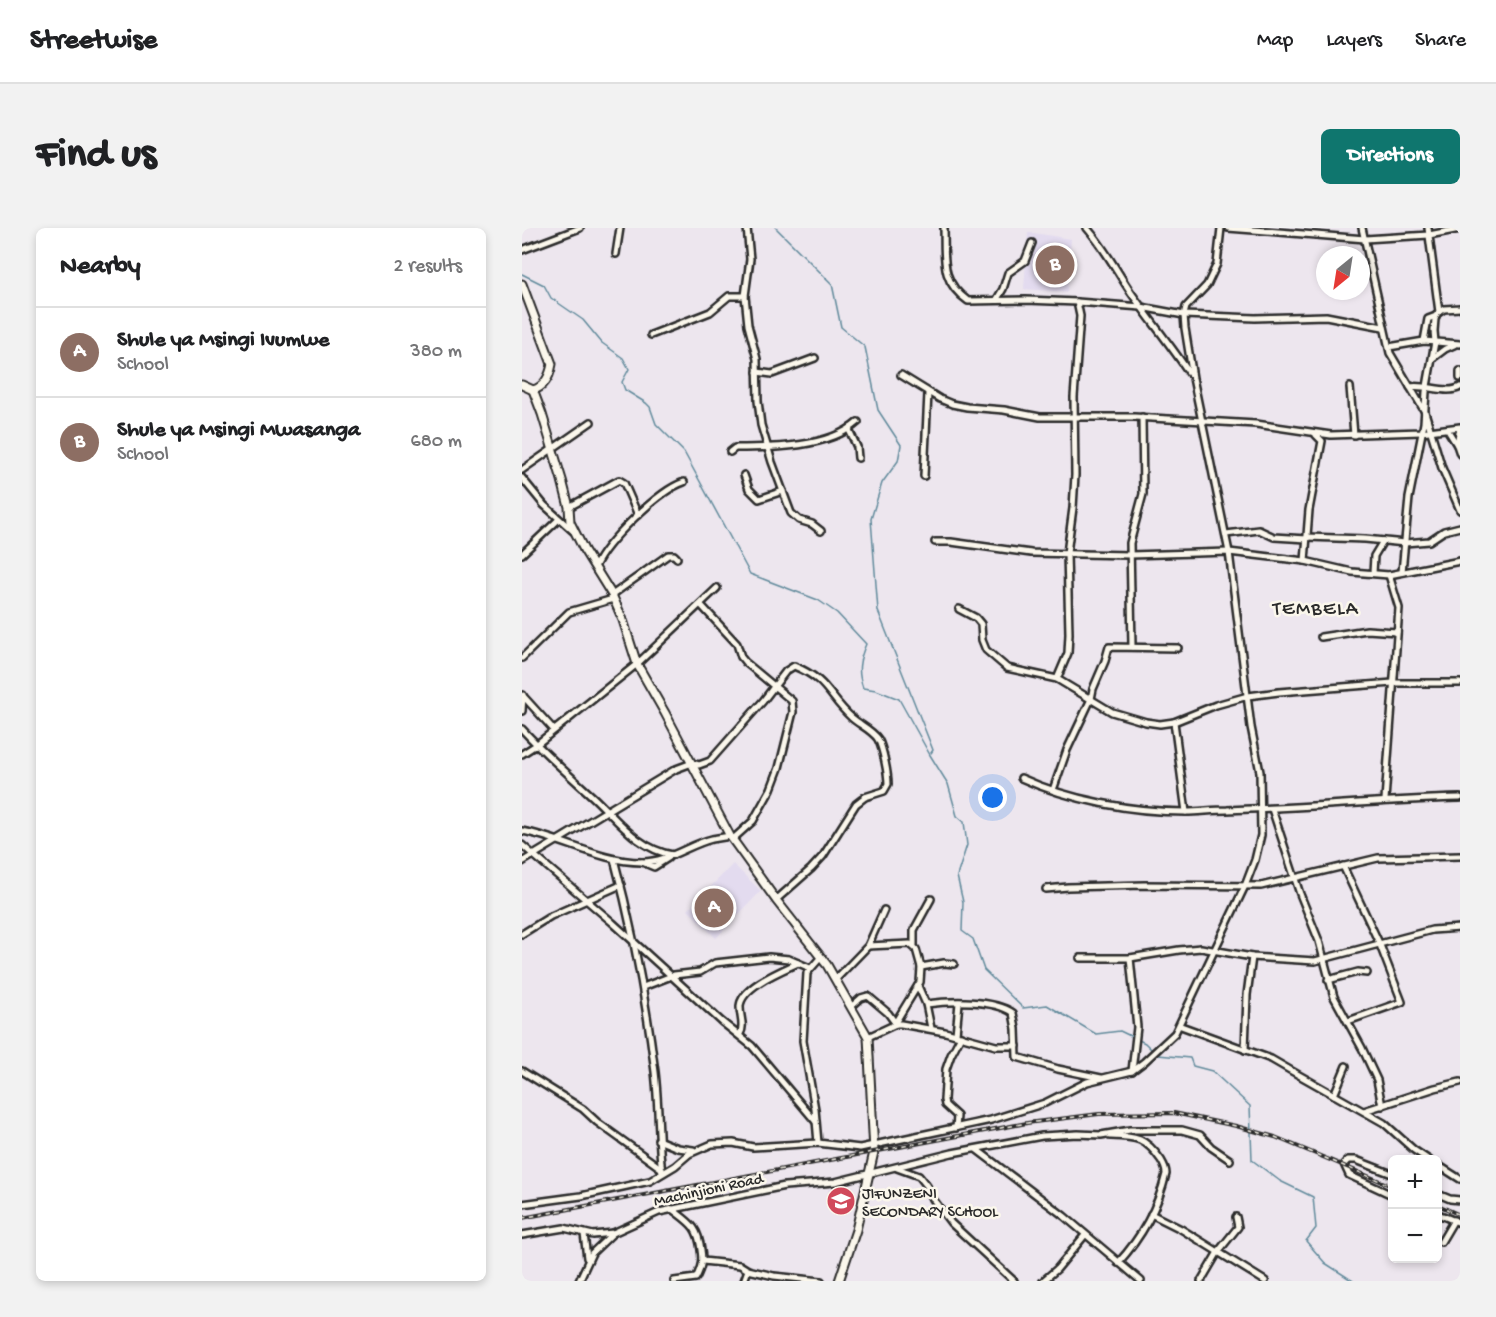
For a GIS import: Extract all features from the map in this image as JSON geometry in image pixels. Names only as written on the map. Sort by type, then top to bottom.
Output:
[{"type":"street","points":[[522,250],[580,228]]},
{"type":"street","points":[[615,254],[620,228]]},
{"type":"street","points":[[747,228],[750,260],[745,296],[757,372],[759,414],[767,447],[791,513],[799,520],[812,524],[821,531]]},
{"type":"street","points":[[944,228],[945,267],[952,286],[968,301],[997,299],[1077,302],[1141,307],[1184,315],[1255,318],[1326,316],[1383,327]]},
{"type":"street","points":[[1087,228],[1107,253],[1141,307],[1193,378]]},
{"type":"street","points":[[658,1140],[678,1148],[694,1150],[720,1144],[753,1147],[818,1143],[853,1149],[874,1146],[956,1128],[1045,1103],[1087,1082],[1132,1071],[1163,1046],[1180,1026],[1245,886],[1260,841],[1260,772],[1251,727],[1229,552],[1193,378],[1184,315],[1186,307],[1207,285],[1213,273],[1220,252],[1221,228]]},
{"type":"street","points":[[1228,228],[1365,239],[1429,235],[1460,229]]},
{"type":"street","points":[[1362,228],[1383,327],[1394,362],[1425,412],[1442,468],[1460,508]]},
{"type":"street","points":[[1402,572],[1409,498],[1436,342],[1434,331],[1438,314],[1428,228]]},
{"type":"street","points":[[997,299],[1008,273],[1025,261],[1032,243]]},
{"type":"street","points":[[522,284],[552,364],[545,384],[533,390]]},
{"type":"street","points":[[651,335],[710,312],[729,296],[745,296]]},
{"type":"street","points":[[1057,679],[1068,652],[1067,553],[1075,483],[1074,397],[1080,316],[1077,302]]},
{"type":"street","points":[[1424,341],[1428,320],[1447,307],[1460,308]]},
{"type":"street","points":[[1389,347],[1424,341],[1459,344]]},
{"type":"street","points":[[1433,358],[1445,349],[1459,344]]},
{"type":"street","points":[[757,372],[772,374],[815,358]]},
{"type":"street","points":[[1460,371],[1460,378]]},
{"type":"street","points":[[901,375],[940,399],[967,407],[1004,410],[1040,417],[1142,417],[1203,420],[1257,424],[1331,435],[1421,432],[1460,427],[1457,445]]},
{"type":"street","points":[[522,385],[533,390],[569,507],[570,522],[613,597],[623,620],[636,664],[732,838],[837,979],[868,1037],[874,1146],[856,1230],[839,1281]]},
{"type":"street","points":[[1410,387],[1427,386],[1449,391],[1460,387]]},
{"type":"street","points":[[1350,387],[1354,435]]},
{"type":"street","points":[[924,476],[928,393]]},
{"type":"street","points":[[1132,647],[1130,555],[1132,530],[1143,494],[1142,417]]},
{"type":"street","points":[[522,470],[591,422]]},
{"type":"street","points":[[730,452],[735,448],[767,447],[813,441],[849,430],[858,422]]},
{"type":"street","points":[[1447,429],[1460,454]]},
{"type":"street","points":[[849,430],[857,447],[858,458]]},
{"type":"street","points":[[1316,434],[1322,441]]},
{"type":"street","points":[[1305,561],[1309,510],[1322,441],[1331,435]]},
{"type":"street","points":[[744,475],[749,489],[759,499],[783,491]]},
{"type":"street","points":[[522,478],[544,505],[574,532]]},
{"type":"street","points":[[569,507],[620,480],[624,483],[638,515]]},
{"type":"street","points":[[595,567],[610,544],[638,515],[665,491],[684,482]]},
{"type":"street","points":[[522,554],[559,519]]},
{"type":"street","points":[[1226,534],[1259,530],[1274,537],[1405,543],[1429,541],[1444,531],[1460,527]]},
{"type":"street","points":[[1373,573],[1374,556],[1383,541]]},
{"type":"street","points":[[935,542],[951,542],[1031,553],[1130,555],[1229,552],[1305,561],[1352,572],[1389,575],[1460,561]]},
{"type":"street","points":[[522,658],[569,612],[613,597],[668,555],[674,555],[677,558]]},
{"type":"street","points":[[1385,800],[1398,603],[1389,575]]},
{"type":"street","points":[[522,754],[636,664],[717,588]]},
{"type":"street","points":[[522,831],[558,840],[614,859],[642,862],[672,856],[711,839],[732,838],[753,821],[759,813],[779,768],[792,722],[792,700],[742,659],[737,644],[701,605]]},
{"type":"street","points":[[959,609],[976,618],[981,624],[982,640],[986,650],[1007,668],[1057,679],[1112,712],[1127,718],[1160,724],[1174,722],[1216,705],[1248,696],[1324,687],[1393,683],[1460,683]]},
{"type":"street","points":[[1321,637],[1367,630],[1397,632]]},
{"type":"street","points":[[1053,790],[1067,750],[1091,699],[1109,647],[1178,648]]},
{"type":"street","points":[[522,862],[676,769],[692,763],[704,764],[715,757],[773,686],[790,667],[794,666],[814,675],[847,714],[878,739],[888,784],[884,791],[865,797],[856,804],[823,856],[812,869],[776,900]]},
{"type":"street","points":[[523,695],[554,730]]},
{"type":"street","points":[[522,711],[523,695]]},
{"type":"street","points":[[1174,722],[1186,812]]},
{"type":"street","points":[[522,729],[626,830],[651,847],[672,856]]},
{"type":"street","points":[[1021,778],[1053,790],[1126,807],[1186,812],[1272,809],[1385,800],[1460,798]]},
{"type":"street","points":[[1272,809],[1319,941],[1334,997],[1377,1080],[1382,1106]]},
{"type":"street","points":[[522,845],[752,1046],[816,1122]]},
{"type":"street","points":[[1046,889],[1144,885],[1261,886],[1378,858],[1460,856]]},
{"type":"street","points":[[614,859],[636,945],[643,987],[655,1074],[662,1171]]},
{"type":"street","points":[[1343,867],[1380,945],[1402,1002],[1348,1021]]},
{"type":"street","points":[[522,934],[550,916],[621,885]]},
{"type":"street","points":[[868,1037],[895,1023],[918,986],[922,976],[914,945],[914,930],[931,899]]},
{"type":"street","points":[[837,979],[868,946],[884,910]]},
{"type":"street","points":[[1080,958],[1130,958],[1192,948],[1252,957],[1323,960],[1432,930],[1460,928]]},
{"type":"street","points":[[868,946],[914,945]]},
{"type":"street","points":[[643,987],[671,976],[700,972],[715,963],[769,957],[789,959],[810,968]]},
{"type":"street","points":[[818,1143],[803,1041],[806,981],[810,968],[821,957]]},
{"type":"street","points":[[1245,1050],[1247,995],[1252,957]]},
{"type":"street","points":[[1130,958],[1137,1027],[1132,1071]]},
{"type":"street","points":[[740,1035],[743,1028],[740,1005],[744,995],[765,979],[798,963]]},
{"type":"street","points":[[921,967],[944,963],[954,964]]},
{"type":"street","points":[[1328,980],[1358,972],[1367,973]]},
{"type":"street","points":[[918,986],[926,1004],[931,1028]]},
{"type":"street","points":[[851,1007],[861,998],[868,996],[888,1013],[895,1023],[931,1028],[996,1046],[1017,1046]]},
{"type":"street","points":[[956,1128],[957,1116],[945,1105],[944,1100],[946,1069],[959,1035],[959,1003]]},
{"type":"street","points":[[926,1004],[990,1004],[1008,1010],[1013,1013],[1015,1020],[1017,1056],[1058,1069],[1101,1078]]},
{"type":"street","points":[[1180,1026],[1271,1059],[1384,1123],[1421,1155]]},
{"type":"street","points":[[1334,1095],[1346,1066]]},
{"type":"street","points":[[522,1071],[584,1109],[597,1122],[662,1171]]},
{"type":"street","points":[[1364,1112],[1460,1082]]},
{"type":"street","points":[[1101,1136],[1131,1130],[1182,1130],[1200,1136],[1230,1160]]},
{"type":"street","name":"Machinjioni Road","points":[[522,1235],[564,1228],[592,1235],[613,1233],[649,1215],[785,1186],[835,1182],[1042,1136],[1078,1134],[1101,1136]]},
{"type":"street","points":[[1101,1136],[1142,1140],[1156,1151],[1166,1168],[1152,1214],[1135,1243],[1118,1263]]},
{"type":"street","points":[[976,1149],[1056,1210],[1141,1281]]},
{"type":"street","points":[[522,1204],[581,1196],[645,1182],[694,1150]]},
{"type":"street","points":[[1388,1172],[1356,1160],[1348,1160],[1344,1164],[1349,1175],[1388,1193]]},
{"type":"street","points":[[895,1167],[919,1176],[951,1223],[1014,1281]]},
{"type":"street","points":[[1442,1169],[1460,1179]]},
{"type":"street","points":[[1442,1196],[1460,1200]]},
{"type":"street","points":[[672,1209],[699,1233],[703,1262],[698,1280],[674,1281]]},
{"type":"street","points":[[1152,1214],[1181,1229],[1265,1281]]},
{"type":"street","points":[[1442,1216],[1457,1221],[1442,1241]]},
{"type":"street","points":[[1201,1281],[1218,1252],[1238,1227],[1236,1217]]},
{"type":"street","points":[[584,1233],[588,1260]]},
{"type":"street","points":[[579,1281],[588,1260],[613,1233]]},
{"type":"street","points":[[1043,1281],[1058,1269],[1085,1235]]},
{"type":"street","points":[[703,1262],[740,1265],[748,1270],[774,1276],[821,1281]]},
{"type":"street","points":[[744,1281],[748,1270]]},
{"type":"shaded area","points":[[1028,232],[1071,239],[1067,292],[1024,289]]},
{"type":"shaded area","points":[[733,864],[761,891],[716,938],[688,910]]},
{"type":"shaded area","name":"JIFUNZENI SECONDARY SCHOOL","points":[[854,1187],[850,1212],[833,1213],[828,1189]]},
{"type":"waterway","points":[[776,228],[832,284],[841,327],[865,347],[878,410],[901,445],[898,461],[882,483],[871,519],[878,611],[933,750],[931,753]]},
{"type":"waterway","points":[[522,274],[544,285],[551,298],[583,320],[602,343],[623,358],[629,369],[622,382],[625,390],[650,407],[656,424],[684,452],[750,574],[818,600],[837,613],[866,644],[860,666],[863,688],[876,690],[899,699],[948,784],[957,816],[964,822],[967,845],[957,876],[963,902],[962,931],[973,939],[984,970],[1023,1008],[1047,1005],[1096,1034],[1120,1031],[1145,1043],[1152,1050]]},
{"type":"waterway","points":[[1156,1053],[1190,1058],[1193,1066],[1212,1071],[1250,1106],[1252,1160],[1280,1181],[1313,1197],[1316,1228],[1306,1241],[1325,1263],[1353,1281]]},
{"type":"railway","points":[[522,1218],[1027,1123],[1099,1114],[1174,1113],[1236,1126],[1275,1137],[1388,1184]]},
{"type":"railway","points":[[1442,1207],[1460,1215]]},
{"type":"place","name":"Shule ya Msingi Mwasanga","points":[[1055,265]]},
{"type":"place","name":"Shule ya Msingi Ivumwe","points":[[714,908]]},
{"type":"place","name":"JIFUNZENI SECONDARY SCHOOL","points":[[841,1201]]},
{"type":"district","name":"TEMBELA","points":[[1316,607]]}]
